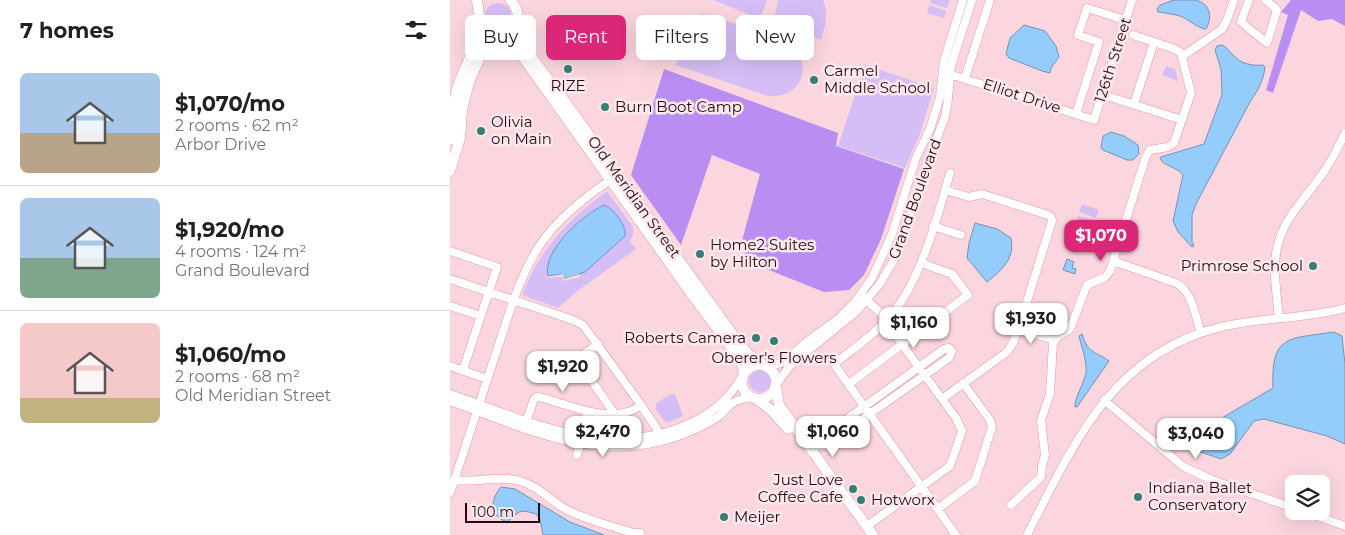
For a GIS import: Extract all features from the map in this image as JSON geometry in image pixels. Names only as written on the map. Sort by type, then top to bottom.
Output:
[{"type":"main road","points":[[477,0],[479,15]]},
{"type":"main road","points":[[478,12],[484,0]]},
{"type":"main road","name":"Old Meridian Street","points":[[512,1],[517,15]]},
{"type":"main road","points":[[450,140],[456,92],[469,60]]},
{"type":"main road","points":[[450,171],[460,138],[462,110],[469,82],[478,60]]},
{"type":"main road","name":"Old Meridian Street","points":[[525,60],[719,333],[741,360],[743,375]]},
{"type":"main road","name":"Old Meridian Street","points":[[534,60],[735,338],[748,354],[766,366]]},
{"type":"main road","points":[[754,365],[766,366],[774,374],[779,405],[815,448],[868,532],[784,422],[744,390],[743,375],[748,368],[754,365]]},
{"type":"main road","points":[[753,398],[768,396],[776,385]]},
{"type":"street","name":"Grand Boulevard","points":[[776,385],[798,358],[856,312],[864,298],[888,244],[916,158],[930,129],[940,97],[944,61],[962,0]]},
{"type":"street","name":"Grand Boulevard","points":[[766,366],[787,360],[805,343],[864,298],[888,270],[900,245],[927,163],[945,117],[949,74],[972,0]]},
{"type":"street","points":[[965,78],[990,0]]},
{"type":"street","name":"126th Street","points":[[1094,120],[1132,0]]},
{"type":"street","points":[[1183,56],[1222,29],[1234,0]]},
{"type":"street","points":[[1249,0],[1241,22],[1267,44],[1277,10],[1266,0]]},
{"type":"street","points":[[1076,114],[1099,42],[1078,35],[1087,8],[1125,20]]},
{"type":"street","points":[[1230,12],[1243,16]]},
{"type":"street","points":[[1011,505],[1043,473],[1042,466],[1046,455],[1041,420],[1050,394],[1052,346],[1054,340],[1070,329],[1087,285],[1107,275],[1146,156],[1150,150],[1168,147],[1174,143],[1191,93],[1183,56],[1175,49],[1133,35]]},
{"type":"street","points":[[1134,104],[1154,42]]},
{"type":"street","name":"Elliot Drive","points":[[949,74],[1094,120]]},
{"type":"street","points":[[1110,97],[1182,120]]},
{"type":"street","points":[[1279,318],[1275,265],[1281,234],[1290,215],[1328,166],[1345,133]]},
{"type":"street","points":[[950,173],[921,263],[904,296],[886,321],[834,364],[956,535]]},
{"type":"street","points":[[450,493],[477,407],[523,276],[544,240],[570,210],[610,181]]},
{"type":"street","points":[[942,399],[1007,352],[1013,343],[1052,221],[1052,217],[1048,214],[982,194],[969,197],[945,190]]},
{"type":"street","points":[[933,226],[961,235]]},
{"type":"street","points":[[450,251],[497,267],[463,370]]},
{"type":"street","points":[[1113,261],[1183,286],[1201,333]]},
{"type":"street","points":[[849,384],[968,295],[952,274],[921,263]]},
{"type":"street","points":[[450,279],[579,322],[587,329],[641,405],[660,438]]},
{"type":"street","points":[[864,298],[884,316],[924,376],[956,418],[962,431],[950,466],[868,532]]},
{"type":"street","points":[[450,306],[481,316]]},
{"type":"street","points":[[1027,535],[1083,430],[1104,400],[1132,372],[1151,358],[1201,333],[1252,320],[1321,314],[1345,308]]},
{"type":"street","points":[[1019,327],[1030,333],[1054,340]]},
{"type":"street","points":[[598,344],[581,356],[579,362],[614,414]]},
{"type":"street","points":[[949,348],[952,351],[949,358],[924,376],[824,446],[815,448],[818,440],[918,367],[944,349],[949,348]]},
{"type":"street","points":[[450,366],[487,378]]},
{"type":"street","points":[[660,438],[712,411],[727,399],[743,375]]},
{"type":"street","points":[[938,509],[975,481],[991,424],[963,383]]},
{"type":"street","points":[[450,394],[477,407],[525,424],[605,447],[627,447],[660,438],[681,435],[702,426],[719,415],[733,402],[753,398]]},
{"type":"street","points":[[525,424],[536,397],[587,412],[629,413],[641,405]]},
{"type":"street","points":[[1104,400],[1184,467],[1212,480],[1285,505]]},
{"type":"street","points":[[450,402],[477,407]]},
{"type":"street","points":[[577,455],[587,412]]},
{"type":"street","points":[[454,480],[465,482],[505,479],[520,481],[533,487],[567,510],[633,533],[640,533]]},
{"type":"street","points":[[1328,520],[1345,526]]},
{"type":"shaded area","points":[[713,0],[767,0],[761,15],[750,15]]},
{"type":"shaded area","points":[[778,0],[823,0],[826,15],[821,40],[814,37],[814,15],[775,15]]},
{"type":"shaded area","points":[[931,0],[950,0],[947,8],[930,3]]},
{"type":"shaded area","points":[[1291,0],[1345,0],[1345,26],[1332,19],[1318,21],[1301,10],[1273,93],[1266,90],[1288,15],[1281,12]]},
{"type":"shaded area","points":[[498,3],[508,6],[511,15],[485,15],[488,6]]},
{"type":"shaded area","points":[[929,5],[946,11],[944,18],[927,13]]},
{"type":"shaded area","points":[[726,20],[736,24],[736,60],[801,60],[803,67],[801,79],[792,90],[777,96],[768,96],[676,65],[678,60],[726,60]]},
{"type":"shaded area","points":[[865,65],[934,88],[920,134],[905,168],[838,146]]},
{"type":"shaded area","points":[[1166,66],[1175,69],[1178,81],[1162,75]]},
{"type":"shaded area","points":[[664,69],[838,133],[836,146],[904,169],[881,239],[864,275],[849,290],[824,292],[754,264],[740,248],[760,174],[712,155],[681,245],[631,175]]},
{"type":"shaded area","points":[[607,191],[633,227],[633,235],[630,242],[636,249],[576,292],[558,308],[522,295],[537,263],[556,237],[579,213]]},
{"type":"shaded area","points":[[1082,204],[1099,210],[1096,218],[1079,212]]},
{"type":"shaded area","points":[[1078,216],[1095,221],[1093,229],[1076,224]]},
{"type":"shaded area","points":[[756,370],[764,370],[771,377],[771,385],[764,392],[756,392],[749,385],[749,377]]},
{"type":"shaded area","points":[[670,394],[675,394],[683,416],[666,423],[656,410],[656,404]]},
{"type":"water","points":[[1174,0],[1195,0],[1204,4],[1210,15],[1206,29],[1180,16],[1158,12],[1157,9],[1160,5]]},
{"type":"water","points":[[1024,25],[1045,31],[1056,46],[1059,57],[1051,68],[1050,73],[1009,58],[1006,54],[1010,38]]},
{"type":"water","points":[[1217,46],[1225,46],[1236,58],[1243,62],[1251,65],[1263,65],[1265,67],[1258,89],[1196,204],[1192,215],[1192,242],[1194,246],[1192,247],[1178,232],[1173,221],[1183,175],[1160,159],[1161,157],[1204,144],[1222,95],[1221,69],[1215,50]]},
{"type":"water","points":[[1111,132],[1124,136],[1138,145],[1139,154],[1133,160],[1127,160],[1103,150],[1101,147],[1103,136]]},
{"type":"water","points":[[604,205],[619,218],[624,228],[625,236],[585,272],[564,279],[562,274],[548,276],[551,255],[566,234],[575,225]]},
{"type":"water","points":[[975,223],[997,229],[1011,238],[1012,245],[1009,258],[998,273],[987,282],[967,258]]},
{"type":"water","points":[[1067,259],[1074,262],[1072,268],[1076,269],[1075,274],[1063,270]]},
{"type":"water","points":[[1334,332],[1342,336],[1345,364],[1345,444],[1327,436],[1264,419],[1254,421],[1230,454],[1221,459],[1198,451],[1191,453],[1199,440],[1225,416],[1273,388],[1275,357],[1279,348],[1286,342],[1305,336]]},
{"type":"water","points":[[1082,334],[1087,346],[1092,351],[1109,361],[1077,407],[1075,407],[1086,373],[1085,359],[1079,336]]},
{"type":"water","points":[[501,487],[515,489],[570,522],[604,535],[543,535],[540,519],[536,514],[525,511],[519,512],[507,522],[497,516],[493,507],[497,492]]},
{"type":"pier","points":[[563,274],[564,279],[579,274],[580,277],[564,281],[561,277],[546,278],[546,277]]},
{"type":"place","name":"RIZE","points":[[568,69]]},
{"type":"place","name":"Carmel Middle School","points":[[814,80]]},
{"type":"place","name":"Burn Boot Camp","points":[[605,107]]},
{"type":"place","name":"Olivia on Main","points":[[481,131]]},
{"type":"place","name":"Home2 Suites by Hilton","points":[[700,254]]},
{"type":"place","name":"Primrose School","points":[[1313,266]]},
{"type":"place","name":"Roberts Camera","points":[[756,338]]},
{"type":"place","name":"Oberer's Flowers","points":[[774,341]]},
{"type":"place","name":"Just Love Coffee Cafe","points":[[853,489]]},
{"type":"place","name":"Indiana Ballet Conservatory","points":[[1138,497]]},
{"type":"place","name":"Hotworx","points":[[861,500]]},
{"type":"place","name":"Meijer","points":[[724,517]]}]
